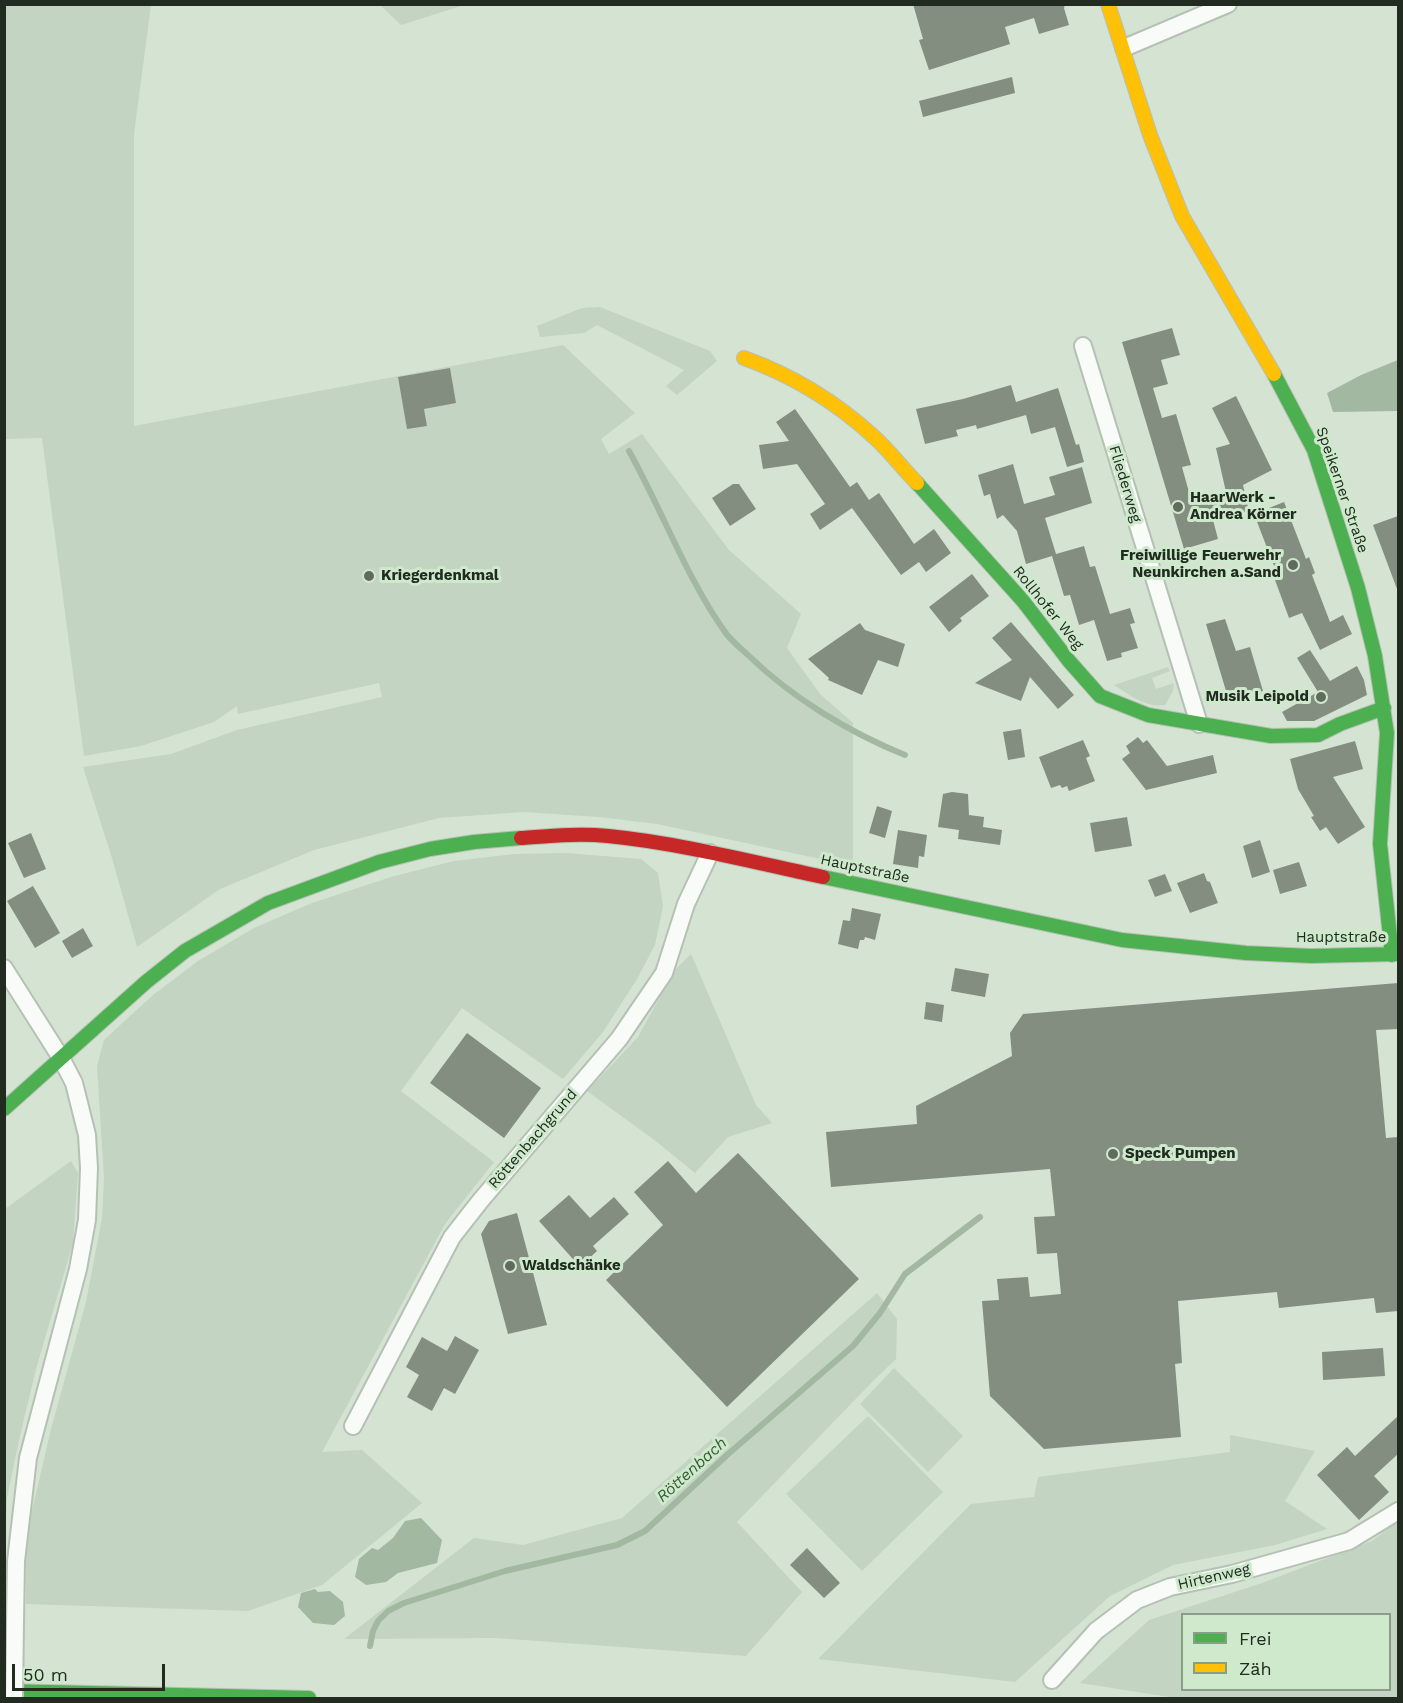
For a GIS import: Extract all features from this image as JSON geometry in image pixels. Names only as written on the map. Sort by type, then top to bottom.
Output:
[{"type":"main road","name":"Speikerner Straße","points":[[1108,4],[1124,48],[1150,135],[1182,216],[1288,397],[1314,450],[1358,588],[1376,656],[1387,733],[1380,844],[1395,955]]},
{"type":"main road","name":"Rollhofer Weg","points":[[744,358],[777,370],[830,402],[874,437],[1023,601],[1100,696],[1148,715],[1271,736],[1318,735],[1340,724],[1384,708]]},
{"type":"main road","name":"Hauptstraße","points":[[4,1109],[146,982],[185,951],[268,903],[379,862],[430,849],[474,842],[566,835],[607,836],[710,853],[1122,940],[1246,953],[1311,956],[1395,955]]},
{"type":"main road","points":[[4,1691],[309,1698]]},
{"type":"street","points":[[1124,48],[1228,4]]},
{"type":"street","name":"Fliederweg","points":[[1083,346],[1198,724]]},
{"type":"street","name":"Röttenbachgrund","points":[[353,1426],[452,1237],[480,1200],[619,1039],[664,973],[686,904],[710,853]]},
{"type":"street","points":[[4,968],[62,1058],[74,1083],[87,1135],[90,1168],[87,1220],[78,1269],[28,1458],[16,1561],[14,1698]]},
{"type":"street","name":"Hirtenweg","points":[[1052,1680],[1096,1631],[1137,1600],[1170,1587],[1232,1574],[1349,1541],[1398,1511]]},
{"type":"shaded area","points":[[4,5],[151,5],[134,134],[134,426],[563,345],[635,413],[601,439],[609,454],[642,434],[729,550],[801,614],[787,648],[820,694],[853,723],[853,866],[657,824],[599,817],[523,812],[439,818],[314,850],[220,889],[137,947],[83,767],[171,754],[237,730],[382,697],[379,683],[238,714],[237,706],[214,722],[141,746],[84,756],[42,438],[5,439]]},
{"type":"shaded area","points":[[380,5],[464,5],[401,25]]},
{"type":"shaded area","points":[[600,307],[710,351],[717,361],[677,395],[666,386],[684,370],[597,325],[584,333],[540,337],[537,326],[582,308]]},
{"type":"shaded area","points":[[1398,360],[1398,411],[1333,412],[1327,393],[1361,375]]},
{"type":"shaded area","points":[[1168,667],[1170,671],[1152,678],[1156,689],[1174,683],[1173,691],[1165,705],[1144,703],[1114,685]]},
{"type":"shaded area","points":[[566,853],[641,859],[658,873],[663,906],[655,945],[637,979],[603,1032],[563,1079],[462,1008],[401,1091],[494,1162],[445,1224],[322,1452],[362,1450],[422,1503],[322,1585],[248,1611],[26,1604],[26,1556],[32,1511],[51,1429],[86,1302],[102,1218],[104,1178],[97,1066],[104,1040],[153,995],[198,961],[254,928],[312,903],[391,877],[454,861],[514,854]]},
{"type":"shaded area","points":[[691,954],[756,1105],[772,1123],[728,1137],[695,1173],[587,1091],[638,1037],[674,971]]},
{"type":"shaded area","points":[[71,1161],[78,1173],[73,1243],[36,1369],[19,1440],[7,1498],[5,1542],[5,1209]]},
{"type":"shaded area","points":[[877,1293],[897,1319],[896,1359],[737,1522],[802,1592],[746,1656],[496,1638],[344,1639],[474,1538],[523,1545],[622,1518]]},
{"type":"shaded area","points":[[894,1368],[963,1436],[928,1472],[860,1404]]},
{"type":"shaded area","points":[[868,1416],[943,1492],[862,1571],[786,1494]]},
{"type":"shaded area","points":[[1230,1435],[1315,1451],[1285,1501],[1327,1529],[1275,1545],[1173,1565],[1110,1596],[1015,1682],[818,1659],[971,1504],[1034,1497],[1038,1477],[1230,1452]]},
{"type":"shaded area","points":[[421,1518],[442,1540],[437,1563],[398,1573],[386,1582],[366,1585],[355,1577],[359,1559],[372,1548],[378,1550],[393,1538],[405,1521]]},
{"type":"shaded area","points":[[1398,1521],[1398,1698],[1176,1698],[1080,1683],[1149,1620],[1262,1583],[1372,1541]]},
{"type":"shaded area","points":[[315,1589],[318,1592],[330,1591],[343,1602],[345,1616],[334,1625],[313,1623],[298,1607],[301,1593]]},
{"type":"building","points":[[913,4],[1065,4],[1069,25],[1039,34],[1034,18],[1005,27],[1010,44],[929,70],[919,40],[923,39]]},
{"type":"building","points":[[1012,77],[1015,93],[923,117],[919,101]]},
{"type":"building","points":[[1172,328],[1180,355],[1161,360],[1168,384],[1153,388],[1162,418],[1176,414],[1191,465],[1182,467],[1192,503],[1226,492],[1216,448],[1230,444],[1212,408],[1236,396],[1272,470],[1243,485],[1249,511],[1213,520],[1218,539],[1184,549],[1122,342]]},
{"type":"building","points":[[450,368],[456,403],[424,409],[427,426],[407,429],[398,377]]},
{"type":"building","points":[[1011,385],[1016,402],[1058,388],[1076,445],[1079,444],[1084,462],[1067,467],[1055,427],[1031,434],[1026,415],[977,429],[976,425],[956,430],[958,436],[925,444],[916,409],[963,399]]},
{"type":"building","points":[[795,409],[850,487],[857,482],[869,500],[879,493],[914,544],[934,529],[951,553],[926,572],[919,562],[901,575],[852,508],[820,530],[810,514],[825,504],[797,464],[763,469],[759,445],[789,441],[776,422]]},
{"type":"building","points":[[1013,464],[1024,504],[1055,495],[1049,477],[1082,467],[1092,503],[1045,518],[1056,554],[1084,546],[1090,567],[1095,566],[1110,614],[1130,608],[1135,623],[1130,624],[1138,648],[1121,653],[1122,657],[1107,661],[1094,620],[1079,625],[1070,595],[1064,596],[1052,556],[1026,564],[1017,531],[1003,515],[997,519],[990,494],[984,496],[978,475]]},
{"type":"building","points":[[733,484],[739,484],[756,509],[730,526],[712,498]]},
{"type":"building","name":"Freiwillige Feuerwehr Neunkirchen a.Sand","points":[[1284,502],[1306,559],[1309,557],[1315,573],[1312,575],[1330,622],[1343,615],[1352,634],[1320,650],[1302,613],[1289,618],[1275,580],[1278,579],[1276,571],[1254,514]]},
{"type":"building","points":[[1398,516],[1398,588],[1397,589],[1373,525]]},
{"type":"building","points":[[972,574],[989,596],[960,618],[962,621],[949,632],[929,607]]},
{"type":"building","points":[[1225,619],[1236,651],[1250,647],[1263,691],[1229,701],[1206,624]]},
{"type":"building","points":[[1011,622],[1074,695],[1058,709],[1030,677],[1021,701],[975,683],[1012,660],[992,638]]},
{"type":"building","points":[[860,623],[865,630],[905,644],[898,667],[878,660],[862,695],[828,680],[829,678],[808,659]]},
{"type":"building","points":[[1310,650],[1330,681],[1357,666],[1364,680],[1367,695],[1314,721],[1287,721],[1282,712],[1318,692],[1297,658]]},
{"type":"building","points":[[1021,729],[1025,757],[1008,760],[1003,732]]},
{"type":"building","points":[[1138,737],[1143,743],[1147,740],[1167,766],[1213,755],[1217,773],[1146,790],[1122,759],[1130,753],[1126,746]]},
{"type":"building","points":[[1083,740],[1090,756],[1086,758],[1095,781],[1069,791],[1067,786],[1062,788],[1060,785],[1051,788],[1039,757]]},
{"type":"building","points":[[1355,741],[1363,769],[1333,777],[1365,827],[1338,844],[1326,827],[1320,831],[1311,817],[1314,816],[1298,789],[1290,759]]},
{"type":"building","points":[[952,792],[968,794],[969,815],[984,817],[983,827],[1002,830],[1000,845],[958,839],[959,830],[938,827],[943,794]]},
{"type":"building","points":[[877,806],[892,811],[885,838],[869,833]]},
{"type":"building","points":[[1127,817],[1132,846],[1095,852],[1090,823]]},
{"type":"building","points":[[898,830],[927,835],[924,857],[919,856],[918,868],[893,864]]},
{"type":"building","points":[[31,833],[46,869],[24,878],[8,843]]},
{"type":"building","points":[[1260,840],[1270,872],[1252,878],[1243,846]]},
{"type":"building","points":[[1299,862],[1307,886],[1280,894],[1273,870]]},
{"type":"building","points":[[1204,873],[1218,903],[1190,913],[1177,883]]},
{"type":"building","points":[[1165,874],[1172,891],[1155,897],[1148,880]]},
{"type":"building","points":[[33,886],[60,933],[35,948],[7,901]]},
{"type":"building","points":[[852,908],[881,914],[875,940],[865,937],[864,940],[860,940],[858,949],[838,944],[843,920],[850,921]]},
{"type":"building","points":[[83,928],[93,946],[72,958],[62,941]]},
{"type":"building","points":[[955,968],[989,974],[985,997],[951,991]]},
{"type":"building","name":"Speck Pumpen","points":[[1398,983],[1398,1029],[1376,1030],[1386,1138],[1398,1137],[1398,1311],[1376,1313],[1374,1298],[1279,1308],[1277,1292],[1178,1301],[1182,1363],[1175,1364],[1181,1437],[1044,1449],[990,1396],[982,1301],[999,1300],[997,1279],[1028,1277],[1030,1297],[1061,1294],[1057,1253],[1037,1254],[1034,1217],[1055,1216],[1050,1169],[831,1187],[826,1132],[917,1124],[916,1106],[1012,1056],[1010,1033],[1023,1014]]},
{"type":"building","points":[[926,1002],[944,1005],[942,1022],[924,1019]]},
{"type":"building","points":[[467,1033],[541,1088],[504,1138],[430,1083]]},
{"type":"building","points":[[738,1153],[859,1279],[727,1407],[606,1280],[663,1225],[634,1192],[668,1161],[696,1193]]},
{"type":"building","points":[[569,1195],[590,1218],[614,1197],[629,1214],[593,1246],[597,1251],[580,1267],[539,1221]]},
{"type":"building","name":"Waldschänke","points":[[517,1213],[547,1325],[508,1334],[481,1234],[489,1221]]},
{"type":"building","points":[[455,1336],[479,1350],[455,1394],[444,1388],[432,1411],[407,1397],[419,1375],[406,1367],[422,1337],[447,1351]]},
{"type":"building","points":[[1383,1348],[1385,1376],[1323,1380],[1322,1352]]},
{"type":"building","points":[[1398,1416],[1398,1454],[1374,1476],[1389,1492],[1359,1520],[1317,1475],[1347,1447],[1355,1456]]},
{"type":"building","points":[[807,1548],[840,1583],[824,1598],[790,1565]]},
{"type":"waterway","points":[[629,451],[698,589],[730,638],[783,685],[821,712],[862,736],[905,755]]},
{"type":"waterway","name":"Röttenbach","points":[[370,1646],[378,1621],[388,1611],[404,1603],[505,1571],[617,1545],[645,1531],[727,1455],[853,1346],[880,1313],[905,1274],[980,1217]]},
{"type":"traffic: fast","points":[[1274,374],[1314,450],[1358,588],[1375,656],[1387,733],[1380,844],[1392,955]]},
{"type":"traffic: fast","points":[[917,483],[1023,601],[1069,661],[1100,696],[1148,715],[1271,736],[1318,735],[1340,724],[1384,708]]},
{"type":"traffic: fast","points":[[4,1109],[146,982],[185,951],[268,903],[379,862],[430,849],[521,838]]},
{"type":"traffic: fast","points":[[823,877],[1122,940],[1246,953],[1311,956],[1398,954]]},
{"type":"traffic: fast","points":[[4,1691],[309,1698]]},
{"type":"traffic: slow","points":[[1108,4],[1150,135],[1182,216],[1274,374]]},
{"type":"traffic: slow","points":[[744,358],[796,381],[844,412],[879,441],[917,483]]},
{"type":"traffic: jam","points":[[521,838],[586,835],[635,839],[823,877]]},
{"type":"place","name":"HaarWerk - Andrea Körner","points":[[1178,507]]},
{"type":"place","name":"Freiwillige Feuerwehr Neunkirchen a.Sand","points":[[1293,565]]},
{"type":"place","name":"Kriegerdenkmal","points":[[369,576]]},
{"type":"place","name":"Musik Leipold","points":[[1321,697]]},
{"type":"place","name":"Speck Pumpen","points":[[1113,1154]]},
{"type":"place","name":"Waldschänke","points":[[510,1266]]}]
